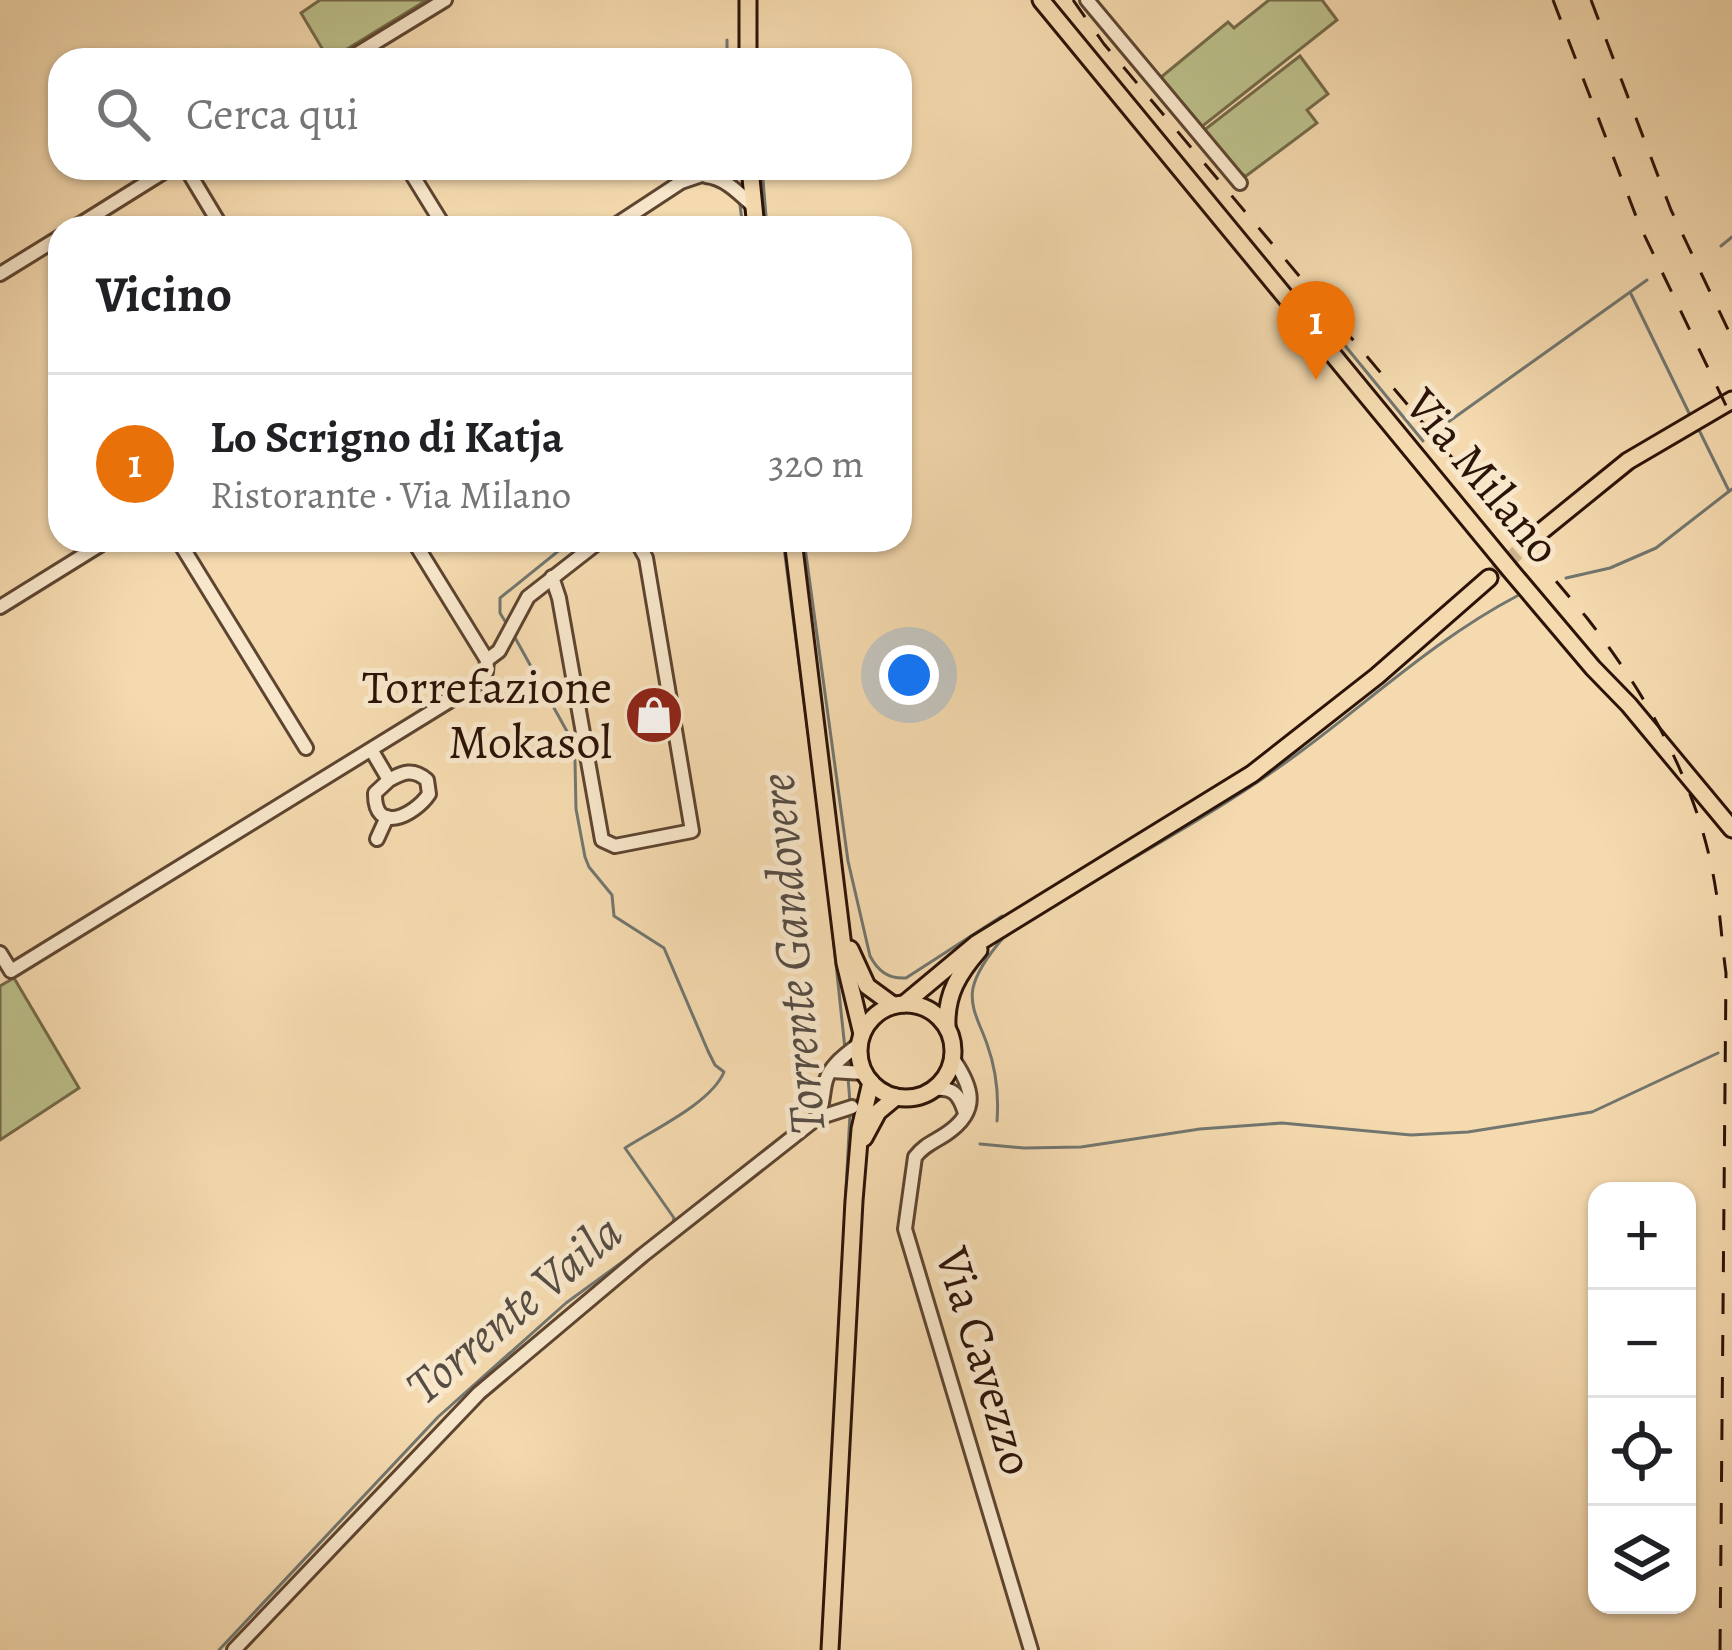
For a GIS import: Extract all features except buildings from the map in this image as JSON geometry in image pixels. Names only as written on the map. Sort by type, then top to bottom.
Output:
[{"type":"main road","points":[[748,0],[748,48]]},
{"type":"main road","name":"Via Milano","points":[[1041,0],[1593,668],[1732,829]]},
{"type":"main road","points":[[751,180],[754,216]]},
{"type":"main road","points":[[1538,534],[1628,461],[1732,400]]},
{"type":"main road","points":[[795,552],[845,963],[864,1075],[830,1650]]},
{"type":"main road","points":[[858,1042],[872,1017],[899,1004],[976,944],[1252,774],[1363,688],[1490,578]]},
{"type":"main road","name":"Via Milano","points":[[1593,668],[1732,842]]},
{"type":"main road","points":[[842,930],[867,986],[899,1004],[932,1011],[947,1028]]},
{"type":"main road","points":[[859,1152],[878,1112],[896,1097],[917,1096],[944,1079],[953,1048],[946,1005],[951,989],[971,959],[1000,931]]},
{"type":"main road","points":[[864,1075],[896,1097]]},
{"type":"street","points":[[367,48],[445,0]]},
{"type":"street","points":[[1087,0],[1240,184]]},
{"type":"street","points":[[93,216],[151,180]]},
{"type":"street","points":[[193,180],[215,216]]},
{"type":"street","points":[[415,180],[438,216]]},
{"type":"street","points":[[629,216],[687,180]]},
{"type":"street","points":[[720,180],[753,206]]},
{"type":"street","points":[[0,274],[48,244]]},
{"type":"street","points":[[0,607],[89,552]]},
{"type":"street","points":[[185,552],[306,748]]},
{"type":"street","points":[[421,552],[493,656]]},
{"type":"street","points":[[0,953],[6,974],[477,684],[528,597],[585,552]]},
{"type":"street","points":[[552,577],[602,840],[615,846],[692,831],[643,552]]},
{"type":"street","points":[[371,751],[389,780]]},
{"type":"street","points":[[414,772],[427,780],[429,794],[410,812],[388,818],[380,814],[374,800],[389,780],[414,772]]},
{"type":"street","points":[[377,839],[388,818]]},
{"type":"street","points":[[817,1118],[825,1104],[826,1078],[858,1042]]},
{"type":"street","points":[[952,1059],[971,1089],[965,1114]]},
{"type":"street","points":[[831,1070],[864,1075]]},
{"type":"street","points":[[934,1089],[956,1093],[965,1114]]},
{"type":"street","points":[[234,1650],[479,1393],[817,1118],[846,1108]]},
{"type":"street","name":"Via Cavezzo","points":[[965,1114],[915,1157],[905,1229],[1030,1650]]},
{"type":"green space","points":[[320,0],[427,0],[349,48],[322,48],[301,13]]},
{"type":"green space","points":[[1269,0],[1322,0],[1337,20],[1200,128],[1160,78],[1228,22],[1234,28]]},
{"type":"green space","points":[[1300,56],[1328,94],[1307,110],[1317,123],[1246,176],[1238,173],[1203,131]]},
{"type":"green space","points":[[14,978],[79,1088],[0,1140],[0,986]]},
{"type":"waterway","name":"Torrente Gandovere","points":[[727,40],[727,48]]},
{"type":"waterway","points":[[763,180],[766,216]]},
{"type":"waterway","name":"Torrente Gandovere","points":[[740,205],[741,216]]},
{"type":"waterway","points":[[1721,246],[1732,237]]},
{"type":"waterway","points":[[1444,425],[1647,280]]},
{"type":"waterway","points":[[1631,294],[1690,415]]},
{"type":"waterway","points":[[1320,315],[1423,441]]},
{"type":"waterway","points":[[1698,428],[1729,491]]},
{"type":"waterway","points":[[1566,578],[1610,568],[1656,548],[1732,489]]},
{"type":"waterway","name":"Torrente Vaila","points":[[508,626],[500,613],[500,598],[557,552]]},
{"type":"waterway","name":"Torrente Gandovere","points":[[785,552],[822,840]]},
{"type":"waterway","points":[[806,552],[848,861],[870,956],[884,973],[906,978],[1002,916]]},
{"type":"waterway","points":[[997,1121],[995,1072],[972,995],[981,968],[1003,938],[1264,777],[1432,650],[1517,596]]},
{"type":"waterway","name":"Torrente Vaila","points":[[513,634],[569,735],[576,809],[589,867],[612,895],[614,916],[664,948],[708,1051],[724,1072],[694,1105],[625,1148],[673,1222]]},
{"type":"waterway","name":"Torrente Gandovere","points":[[829,898],[845,1049]]},
{"type":"waterway","points":[[980,1144],[1081,1147],[1200,1129],[1282,1123],[1411,1135],[1468,1132],[1592,1112],[1718,1053]]},
{"type":"waterway","name":"Torrente Gandovere","points":[[848,1077],[850,1103]]},
{"type":"waterway","name":"Torrente Gandovere","points":[[822,1650],[850,1113]]},
{"type":"waterway","name":"Torrente Vaila","points":[[219,1650],[438,1417],[566,1303],[662,1233]]},
{"type":"waterway","points":[[949,1398],[995,1551]]},
{"type":"tunnel","points":[[1489,578],[1538,534]]},
{"type":"railway","points":[[1073,0],[1104,44],[1587,618],[1651,713],[1685,781],[1708,853],[1726,973],[1720,1650]]},
{"type":"railway","points":[[1553,0],[1639,224],[1732,418]]},
{"type":"railway","points":[[1591,0],[1671,210],[1732,338]]},
{"type":"place","name":"Lo Scrigno di Katja","points":[[1316,380]]},
{"type":"place","name":"Torrefazione Mokasol","points":[[654,715]]}]
